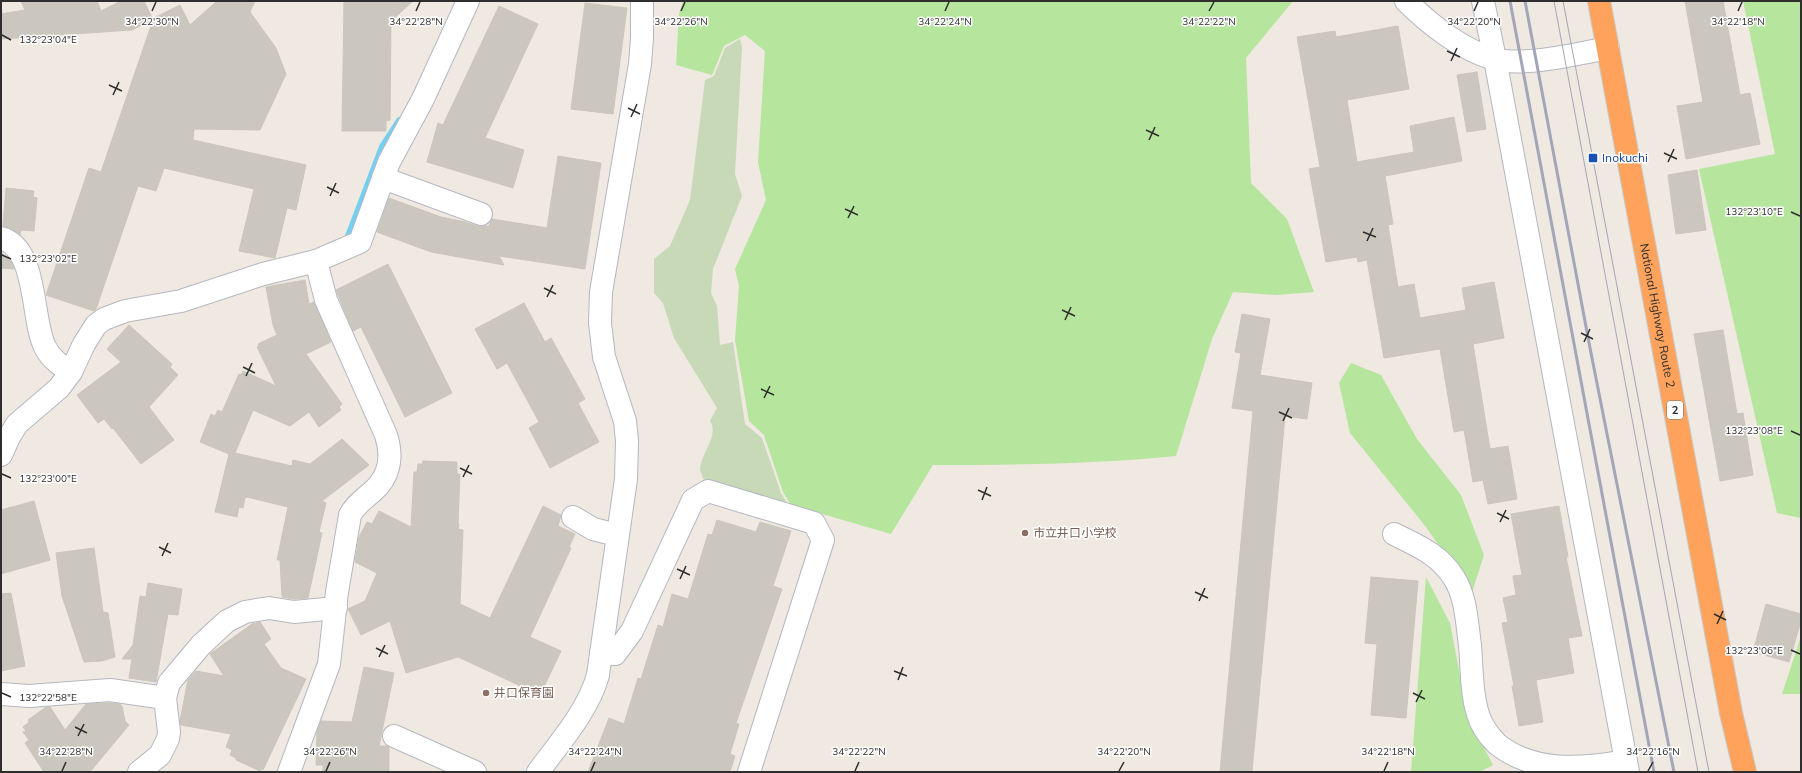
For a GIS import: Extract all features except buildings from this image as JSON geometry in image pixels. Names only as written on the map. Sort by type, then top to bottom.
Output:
[{"type":"highway","name":"National Highway Route 2","points":[[1599,1],[1729,705],[1746,772]]},
{"type":"street","points":[[1,455],[17,424],[59,388],[71,372],[84,344],[96,325],[114,314],[181,301],[263,274],[316,261],[360,242],[396,147],[423,99],[468,1]]},
{"type":"street","points":[[538,772],[589,698],[598,675],[626,479],[628,441],[625,421],[604,357],[600,312],[602,292],[640,64],[642,1]]},
{"type":"street","points":[[1406,1],[1422,17],[1449,37],[1495,59],[1536,61],[1608,48]]},
{"type":"street","points":[[1394,534],[1430,552],[1445,566],[1455,579],[1460,589],[1468,627],[1478,714],[1487,733],[1502,749],[1517,760],[1529,765],[1551,769],[1627,767],[1483,1]]},
{"type":"street","points":[[383,178],[481,214]]},
{"type":"street","points":[[1,238],[17,248],[24,261],[29,276],[40,333],[45,347],[56,363],[71,372]]},
{"type":"street","points":[[289,772],[329,664],[350,515],[357,504],[383,480],[391,459],[390,448],[386,435],[326,300],[316,261]]},
{"type":"street","points":[[601,652],[615,654],[632,631],[693,500],[708,491],[814,523],[823,540],[749,772]]},
{"type":"street","points":[[573,517],[593,529],[617,535]]},
{"type":"street","points":[[139,772],[160,755],[166,744],[169,732],[165,698],[169,683],[201,645],[227,621],[245,612],[268,608],[294,612],[336,608]]},
{"type":"street","points":[[1,694],[29,696],[110,690],[165,698]]},
{"type":"street","points":[[394,736],[475,772]]},
{"type":"green space","points":[[683,1],[1293,1],[1246,58],[1251,183],[1287,219],[1314,292],[1276,295],[1233,292],[1212,339],[1176,456],[1055,464],[933,465],[891,534],[791,505],[783,492],[764,435],[749,421],[735,340],[739,286],[735,269],[766,200],[758,162],[765,51],[745,35],[724,46],[712,75],[676,65],[679,14]]},
{"type":"green space","points":[[1743,1],[1801,1],[1801,518],[1777,513],[1699,169],[1775,154]]},
{"type":"green space","points":[[740,39],[742,47],[735,174],[742,196],[713,269],[711,293],[717,306],[720,345],[733,342],[745,424],[762,438],[781,493],[789,506],[703,479],[700,470],[701,464],[713,433],[710,421],[717,408],[674,338],[663,303],[654,293],[654,259],[670,246],[690,200],[705,80],[714,76],[725,48]]},
{"type":"green space","points":[[1351,363],[1381,375],[1417,439],[1461,495],[1484,555],[1472,592],[1426,527],[1350,433],[1339,383]]},
{"type":"green space","points":[[1426,577],[1450,623],[1468,717],[1493,765],[1480,772],[1411,772]]},
{"type":"green space","points":[[1801,636],[1801,694],[1782,694]]},
{"type":"waterway","points":[[348,239],[383,147],[400,121]]},
{"type":"tram line","points":[[1554,1],[1698,772]]},
{"type":"tram line","points":[[1563,1],[1709,772]]},
{"type":"railway","points":[[1510,1],[1654,772]]},
{"type":"railway","points":[[1525,1],[1590,348],[1674,772]]},
{"type":"place","name":"Inokuchi","points":[[1593,158]]},
{"type":"place","name":"市立井口小学校","points":[[1025,533]]},
{"type":"place","name":"井口保育園","points":[[486,693]]}]
